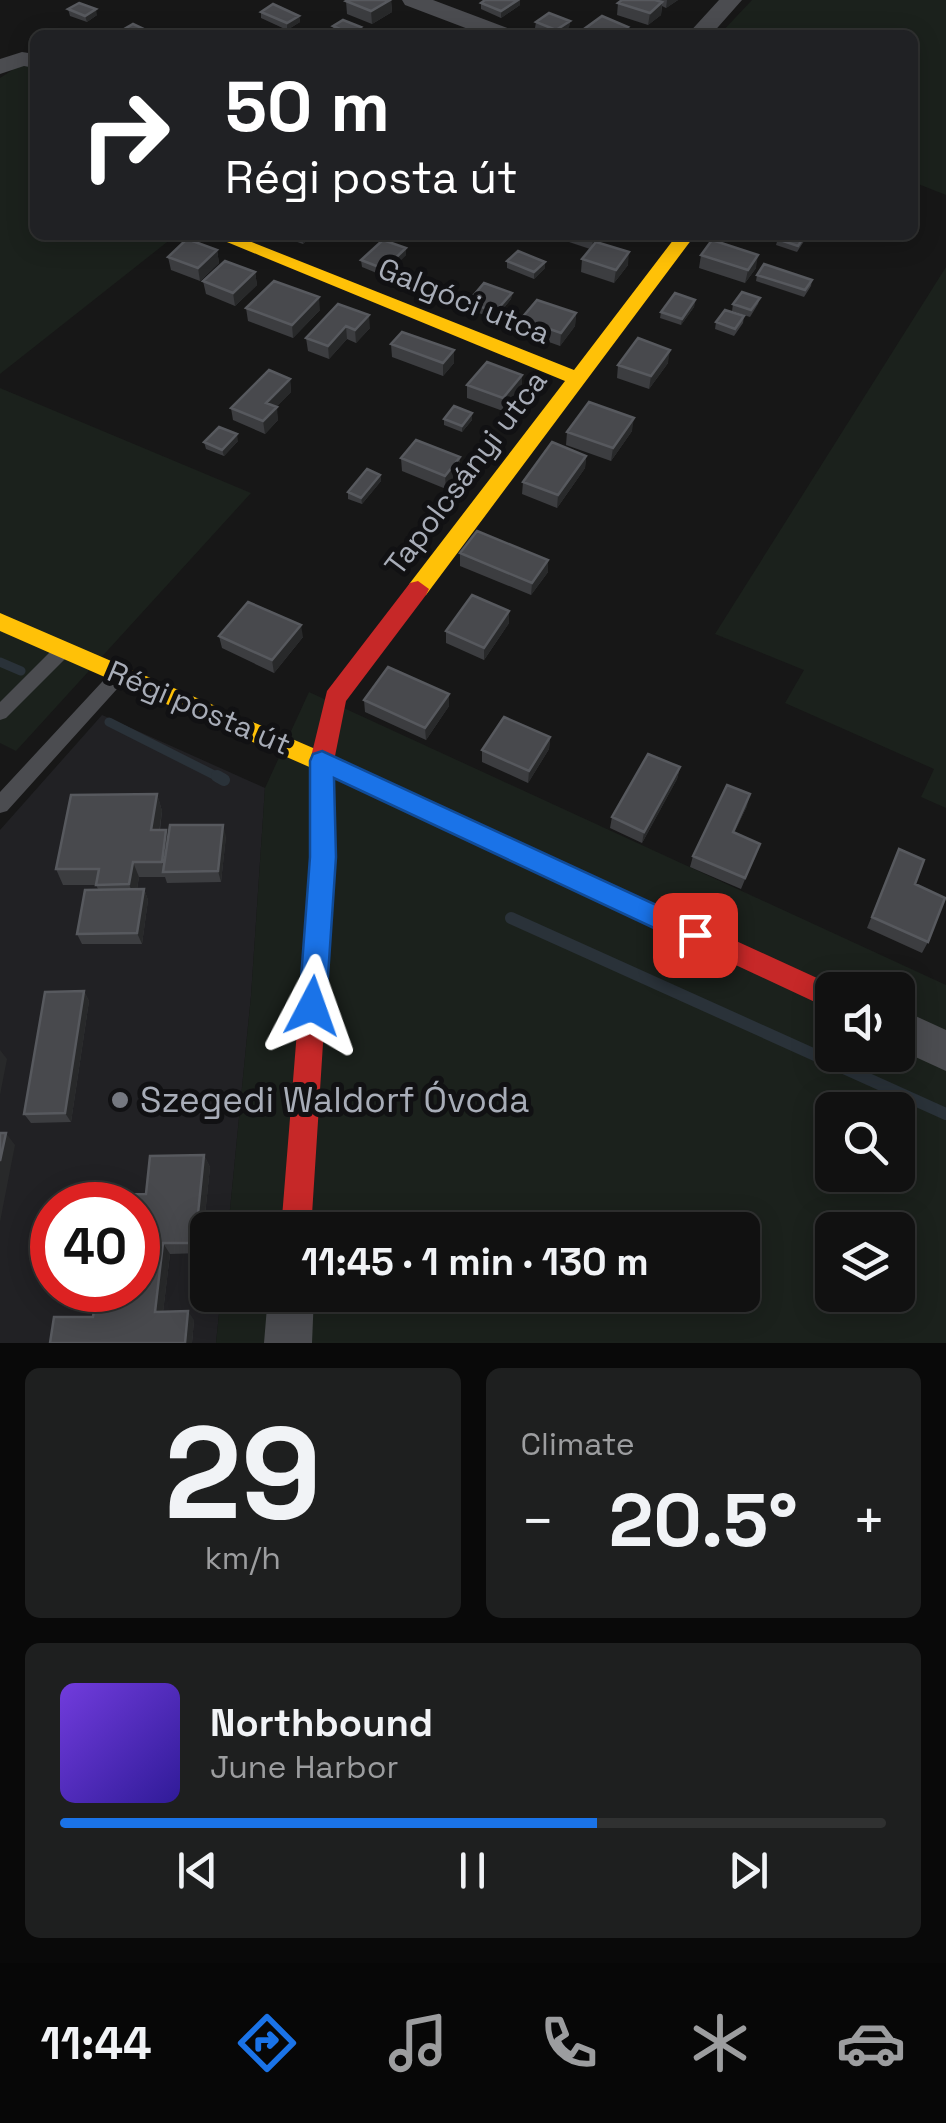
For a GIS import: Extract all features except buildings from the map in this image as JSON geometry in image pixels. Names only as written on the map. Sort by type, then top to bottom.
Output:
[{"type":"street","points":[[413,0],[492,30]]},
{"type":"street","points":[[703,30],[731,0]]},
{"type":"street","points":[[0,67],[30,60]]},
{"type":"street","name":"Galgóci utca","points":[[231,240],[576,378]]},
{"type":"street","name":"Tapolcsányi utca","points":[[297,1212],[323,857],[322,761],[335,698],[682,240]]},
{"type":"street","name":"Régi posta út","points":[[0,622],[322,761],[815,990]]},
{"type":"street","points":[[915,1036],[946,1051]]},
{"type":"street","points":[[288,1343],[291,1312]]},
{"type":"lane","points":[[0,713],[63,650]]},
{"type":"lane","points":[[0,805],[120,674]]},
{"type":"shaded area","points":[[752,0],[946,0],[946,195],[918,184],[918,30],[724,30]]},
{"type":"shaded area","points":[[23,63],[30,66],[30,240],[170,240],[0,374],[0,78]]},
{"type":"shaded area","points":[[946,267],[946,808],[921,797],[934,769],[785,703],[804,670],[715,634]]},
{"type":"shaded area","points":[[0,388],[251,493],[16,751],[0,743]]},
{"type":"shaded area","points":[[309,692],[946,985],[946,1343],[216,1343],[219,1312],[760,1312],[760,1212],[230,1212],[251,996],[265,788]]},
{"type":"shaded area","points":[[102,715],[265,788],[251,996],[230,1212],[190,1212],[190,1312],[219,1312],[216,1343],[0,1343],[0,830]]},
{"type":"waterway","points":[[0,662],[21,671]]},
{"type":"waterway","points":[[109,722],[222,779]]},
{"type":"waterway","points":[[217,776],[224,780]]},
{"type":"waterway","points":[[511,918],[946,1114]]},
{"type":"traffic: slow","points":[[231,240],[576,378]]},
{"type":"traffic: slow","points":[[418,589],[682,240]]},
{"type":"traffic: slow","points":[[0,622],[356,777]]},
{"type":"traffic: jam","points":[[297,1212],[323,857],[322,761],[335,698],[418,589]]},
{"type":"traffic: jam","points":[[356,777],[815,990]]},
{"type":"place","name":"Szegedi Waldorf Óvoda","points":[[120,1100]]},
{"type":"route","points":[[312,1006],[323,857],[322,761],[695,935]]}]
